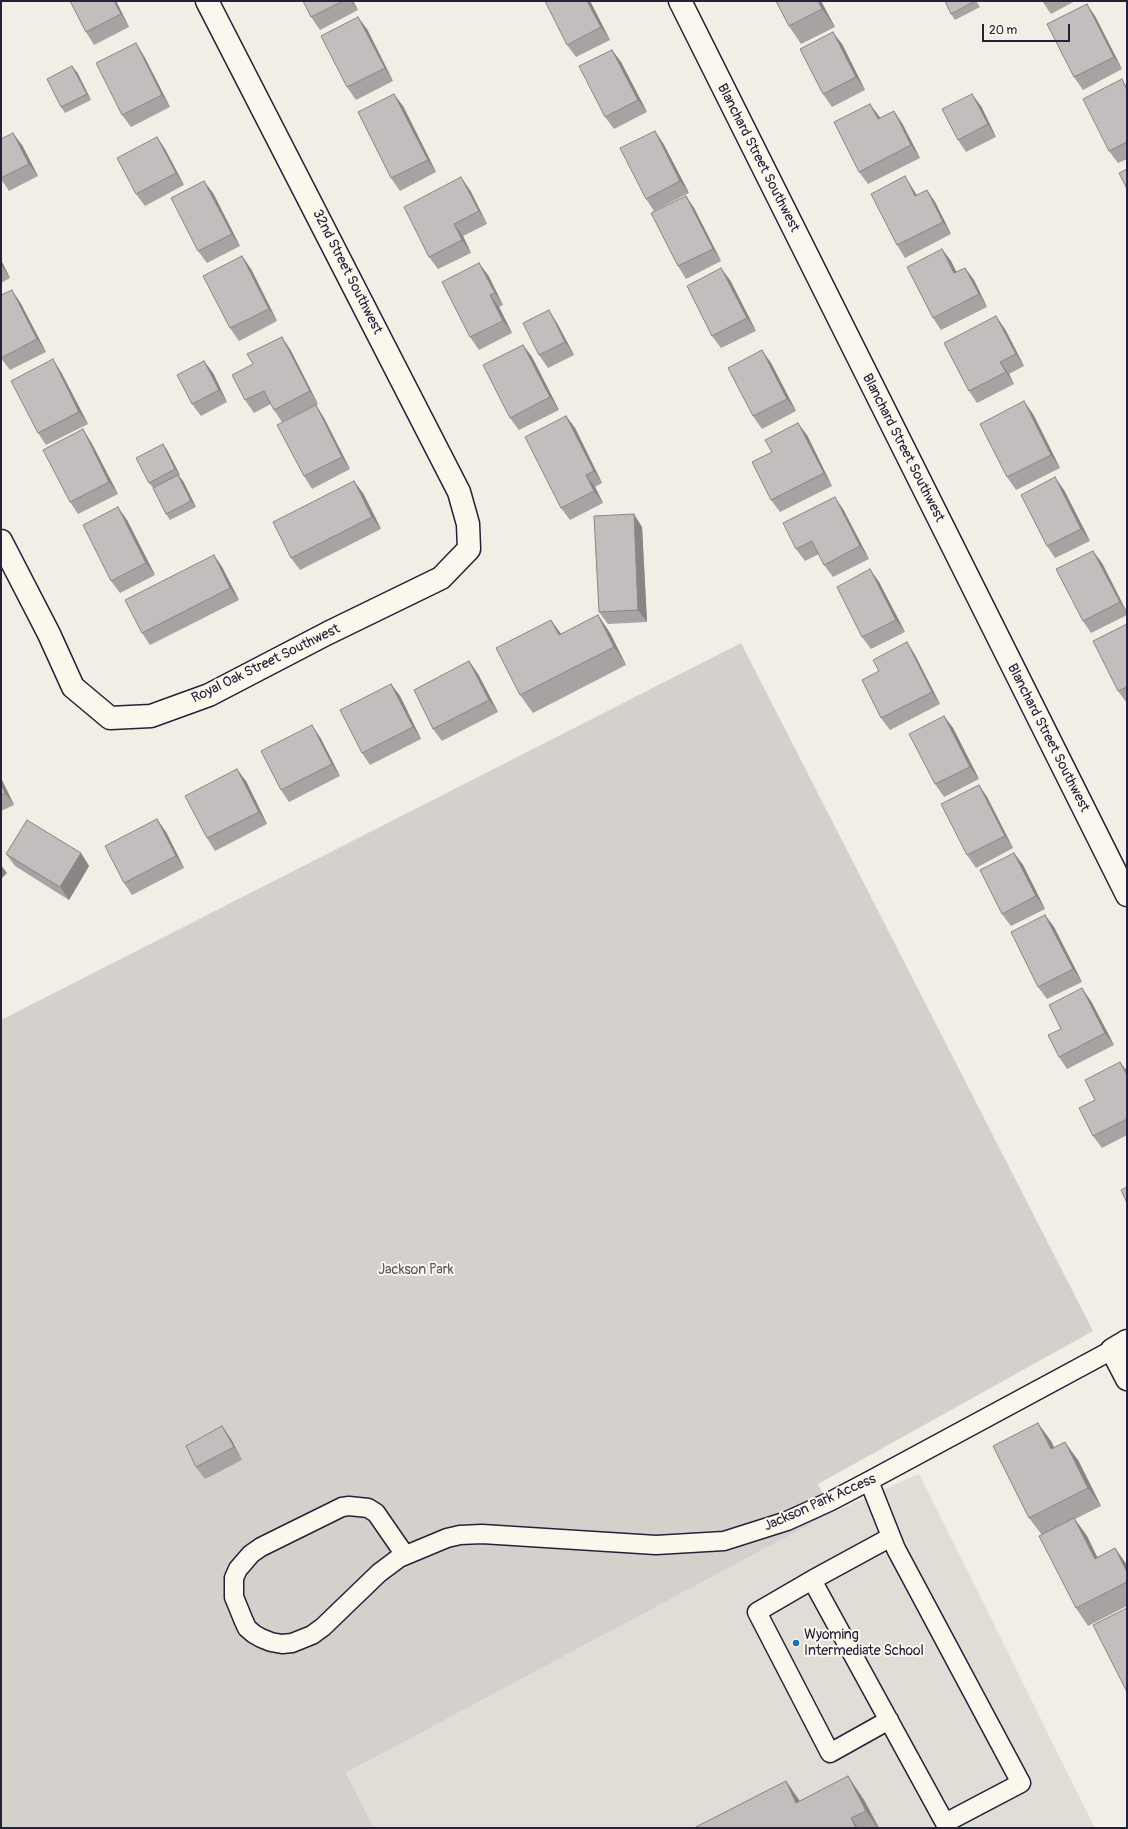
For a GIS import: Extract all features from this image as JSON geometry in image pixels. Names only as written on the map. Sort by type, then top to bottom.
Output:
[{"type":"street","name":"32nd Street Southwest","points":[[207,1],[459,492],[468,524],[469,549]]},
{"type":"street","name":"Blanchard Street Southwest","points":[[680,1],[1127,895]]},
{"type":"street","name":"Royal Oak Street Southwest","points":[[1,541],[49,634],[73,687],[110,718],[151,716],[208,695],[441,578],[469,549]]},
{"type":"street","points":[[1119,1345],[1127,1379]]},
{"type":"lane","name":"Jackson Park Access","points":[[405,1555],[376,1513],[368,1508],[349,1506],[328,1514],[261,1547],[251,1554],[238,1569],[234,1578],[234,1597],[243,1619],[248,1628],[254,1634],[271,1642],[282,1644],[292,1643],[323,1627],[379,1573],[399,1558],[447,1538],[460,1535],[482,1534],[656,1545],[724,1541],[787,1521],[870,1481],[1119,1345]]},
{"type":"lane","points":[[812,1580],[945,1824],[1021,1783],[891,1537],[870,1481]]},
{"type":"lane","points":[[889,1720],[830,1753],[756,1612],[891,1537]]},
{"type":"shaded area","name":"Wyoming Intermediate School","points":[[919,1474],[1095,1828],[374,1828],[346,1773],[831,1513]]},
{"type":"green space","name":"Jackson Park","points":[[741,643],[1093,1331],[818,1484],[831,1513],[346,1773],[374,1828],[1,1828],[1,1020]]},
{"type":"building","points":[[70,1],[114,1],[121,14],[86,32]]},
{"type":"building","points":[[303,1],[343,1],[311,17]]},
{"type":"building","points":[[545,1],[587,1],[601,27],[567,45]]},
{"type":"building","points":[[776,1],[818,1],[822,9],[789,26]]},
{"type":"building","points":[[945,1],[975,1],[951,14]]},
{"type":"building","points":[[1087,4],[1114,57],[1074,77],[1047,24]]},
{"type":"building","points":[[358,17],[385,68],[347,87],[321,36]]},
{"type":"building","points":[[833,32],[856,77],[823,94],[800,49]]},
{"type":"building","points":[[136,43],[162,95],[122,115],[96,63]]},
{"type":"building","points":[[612,50],[638,100],[605,117],[579,66]]},
{"type":"building","points":[[72,66],[87,94],[61,107],[47,79]]},
{"type":"building","points":[[1122,79],[1127,90],[1127,142],[1109,151],[1083,99]]},
{"type":"building","points":[[394,94],[428,160],[391,178],[358,112]]},
{"type":"building","points":[[972,94],[988,124],[958,140],[942,109]]},
{"type":"building","points":[[870,104],[878,119],[894,111],[911,145],[859,172],[834,122]]},
{"type":"building","points":[[655,131],[680,181],[646,199],[620,148]]},
{"type":"building","points":[[13,133],[29,164],[1,178],[1,139]]},
{"type":"building","points":[[157,137],[176,173],[136,194],[117,158]]},
{"type":"building","points":[[1127,169],[1127,189],[1119,173]]},
{"type":"building","points":[[905,176],[915,196],[927,190],[943,222],[897,245],[871,194]]},
{"type":"building","points":[[461,177],[479,211],[454,224],[462,240],[429,257],[404,207]]},
{"type":"building","points":[[204,181],[232,234],[198,251],[171,198]]},
{"type":"building","points":[[686,196],[713,249],[678,266],[651,213]]},
{"type":"building","points":[[942,249],[954,273],[965,268],[979,294],[933,318],[907,267]]},
{"type":"building","points":[[242,256],[269,309],[230,328],[203,276]]},
{"type":"building","points":[[479,263],[495,293],[490,295],[503,321],[470,337],[442,282]]},
{"type":"building","points":[[721,268],[747,318],[712,336],[687,286]]},
{"type":"building","points":[[12,290],[37,339],[1,358],[1,295]]},
{"type":"building","points":[[549,310],[565,342],[539,355],[523,323]]},
{"type":"building","points":[[996,316],[1016,354],[1000,362],[1006,372],[969,391],[944,343]]},
{"type":"building","points":[[282,337],[310,391],[274,410],[264,391],[245,400],[232,375],[253,364],[247,354]]},
{"type":"building","points":[[523,345],[550,397],[510,418],[483,365]]},
{"type":"building","points":[[762,350],[787,399],[753,416],[728,368]]},
{"type":"building","points":[[53,359],[79,412],[38,433],[11,381]]},
{"type":"building","points":[[204,361],[219,390],[192,404],[177,375]]},
{"type":"building","points":[[1024,401],[1051,455],[1007,477],[980,424]]},
{"type":"building","points":[[316,405],[342,457],[304,476],[277,425]]},
{"type":"building","points":[[566,416],[594,471],[586,475],[594,491],[561,508],[525,437]]},
{"type":"building","points":[[798,423],[824,473],[771,500],[752,462],[772,452],[765,440]]},
{"type":"building","points":[[83,429],[109,482],[70,502],[43,450]]},
{"type":"building","points":[[163,444],[175,469],[149,483],[136,458]]},
{"type":"building","points":[[178,475],[191,501],[166,514],[153,488]]},
{"type":"building","points":[[1055,477],[1081,529],[1047,546],[1021,495]]},
{"type":"building","points":[[354,481],[372,517],[291,558],[273,522]]},
{"type":"building","points":[[835,497],[860,546],[824,565],[812,541],[796,549],[783,523]]},
{"type":"building","points":[[118,507],[146,563],[111,581],[83,525]]},
{"type":"building","points":[[634,514],[638,610],[599,612],[594,516]]},
{"type":"building","points":[[1093,551],[1120,602],[1083,621],[1056,569]]},
{"type":"building","points":[[214,555],[230,588],[142,633],[125,600]]},
{"type":"building","points":[[870,569],[896,620],[862,637],[837,587]]},
{"type":"building","points":[[598,615],[614,647],[520,695],[496,648],[551,620],[559,635]]},
{"type":"building","points":[[1127,624],[1127,687],[1118,691],[1093,641]]},
{"type":"building","points":[[907,642],[932,692],[881,718],[862,680],[879,671],[873,660]]},
{"type":"building","points":[[469,661],[489,700],[433,729],[414,690]]},
{"type":"building","points":[[391,684],[413,727],[362,753],[340,710]]},
{"type":"building","points":[[944,716],[970,767],[935,784],[909,734]]},
{"type":"building","points":[[312,725],[332,764],[281,790],[261,751]]},
{"type":"building","points":[[237,769],[259,812],[207,838],[185,796]]},
{"type":"building","points":[[1,784],[5,793],[1,795]]},
{"type":"building","points":[[979,785],[1005,836],[967,855],[941,804]]},
{"type":"building","points":[[157,819],[176,856],[124,883],[105,846]]},
{"type":"building","points":[[27,820],[81,853],[60,887],[6,854]]},
{"type":"building","points":[[1014,853],[1036,896],[1002,914],[980,870]]},
{"type":"building","points":[[1045,915],[1073,969],[1038,987],[1011,932]]},
{"type":"building","points":[[1082,988],[1105,1033],[1059,1057],[1048,1035],[1061,1029],[1049,1005]]},
{"type":"building","points":[[1120,1062],[1127,1075],[1127,1119],[1093,1136],[1079,1108],[1095,1100],[1085,1080]]},
{"type":"building","points":[[1127,1187],[1127,1203],[1121,1190]]},
{"type":"building","points":[[1038,1423],[1051,1449],[1065,1442],[1088,1488],[1029,1518],[993,1446]]},
{"type":"building","points":[[222,1426],[234,1447],[196,1467],[186,1446]]},
{"type":"building","points":[[1074,1518],[1095,1559],[1115,1548],[1127,1572],[1127,1582],[1076,1608],[1039,1536]]},
{"type":"building","points":[[1127,1608],[1127,1692],[1093,1625]]},
{"type":"building","points":[[848,1776],[866,1811],[851,1818],[856,1828],[694,1828],[786,1781],[796,1803]]},
{"type":"place","name":"Wyoming Intermediate School","points":[[796,1643]]}]
